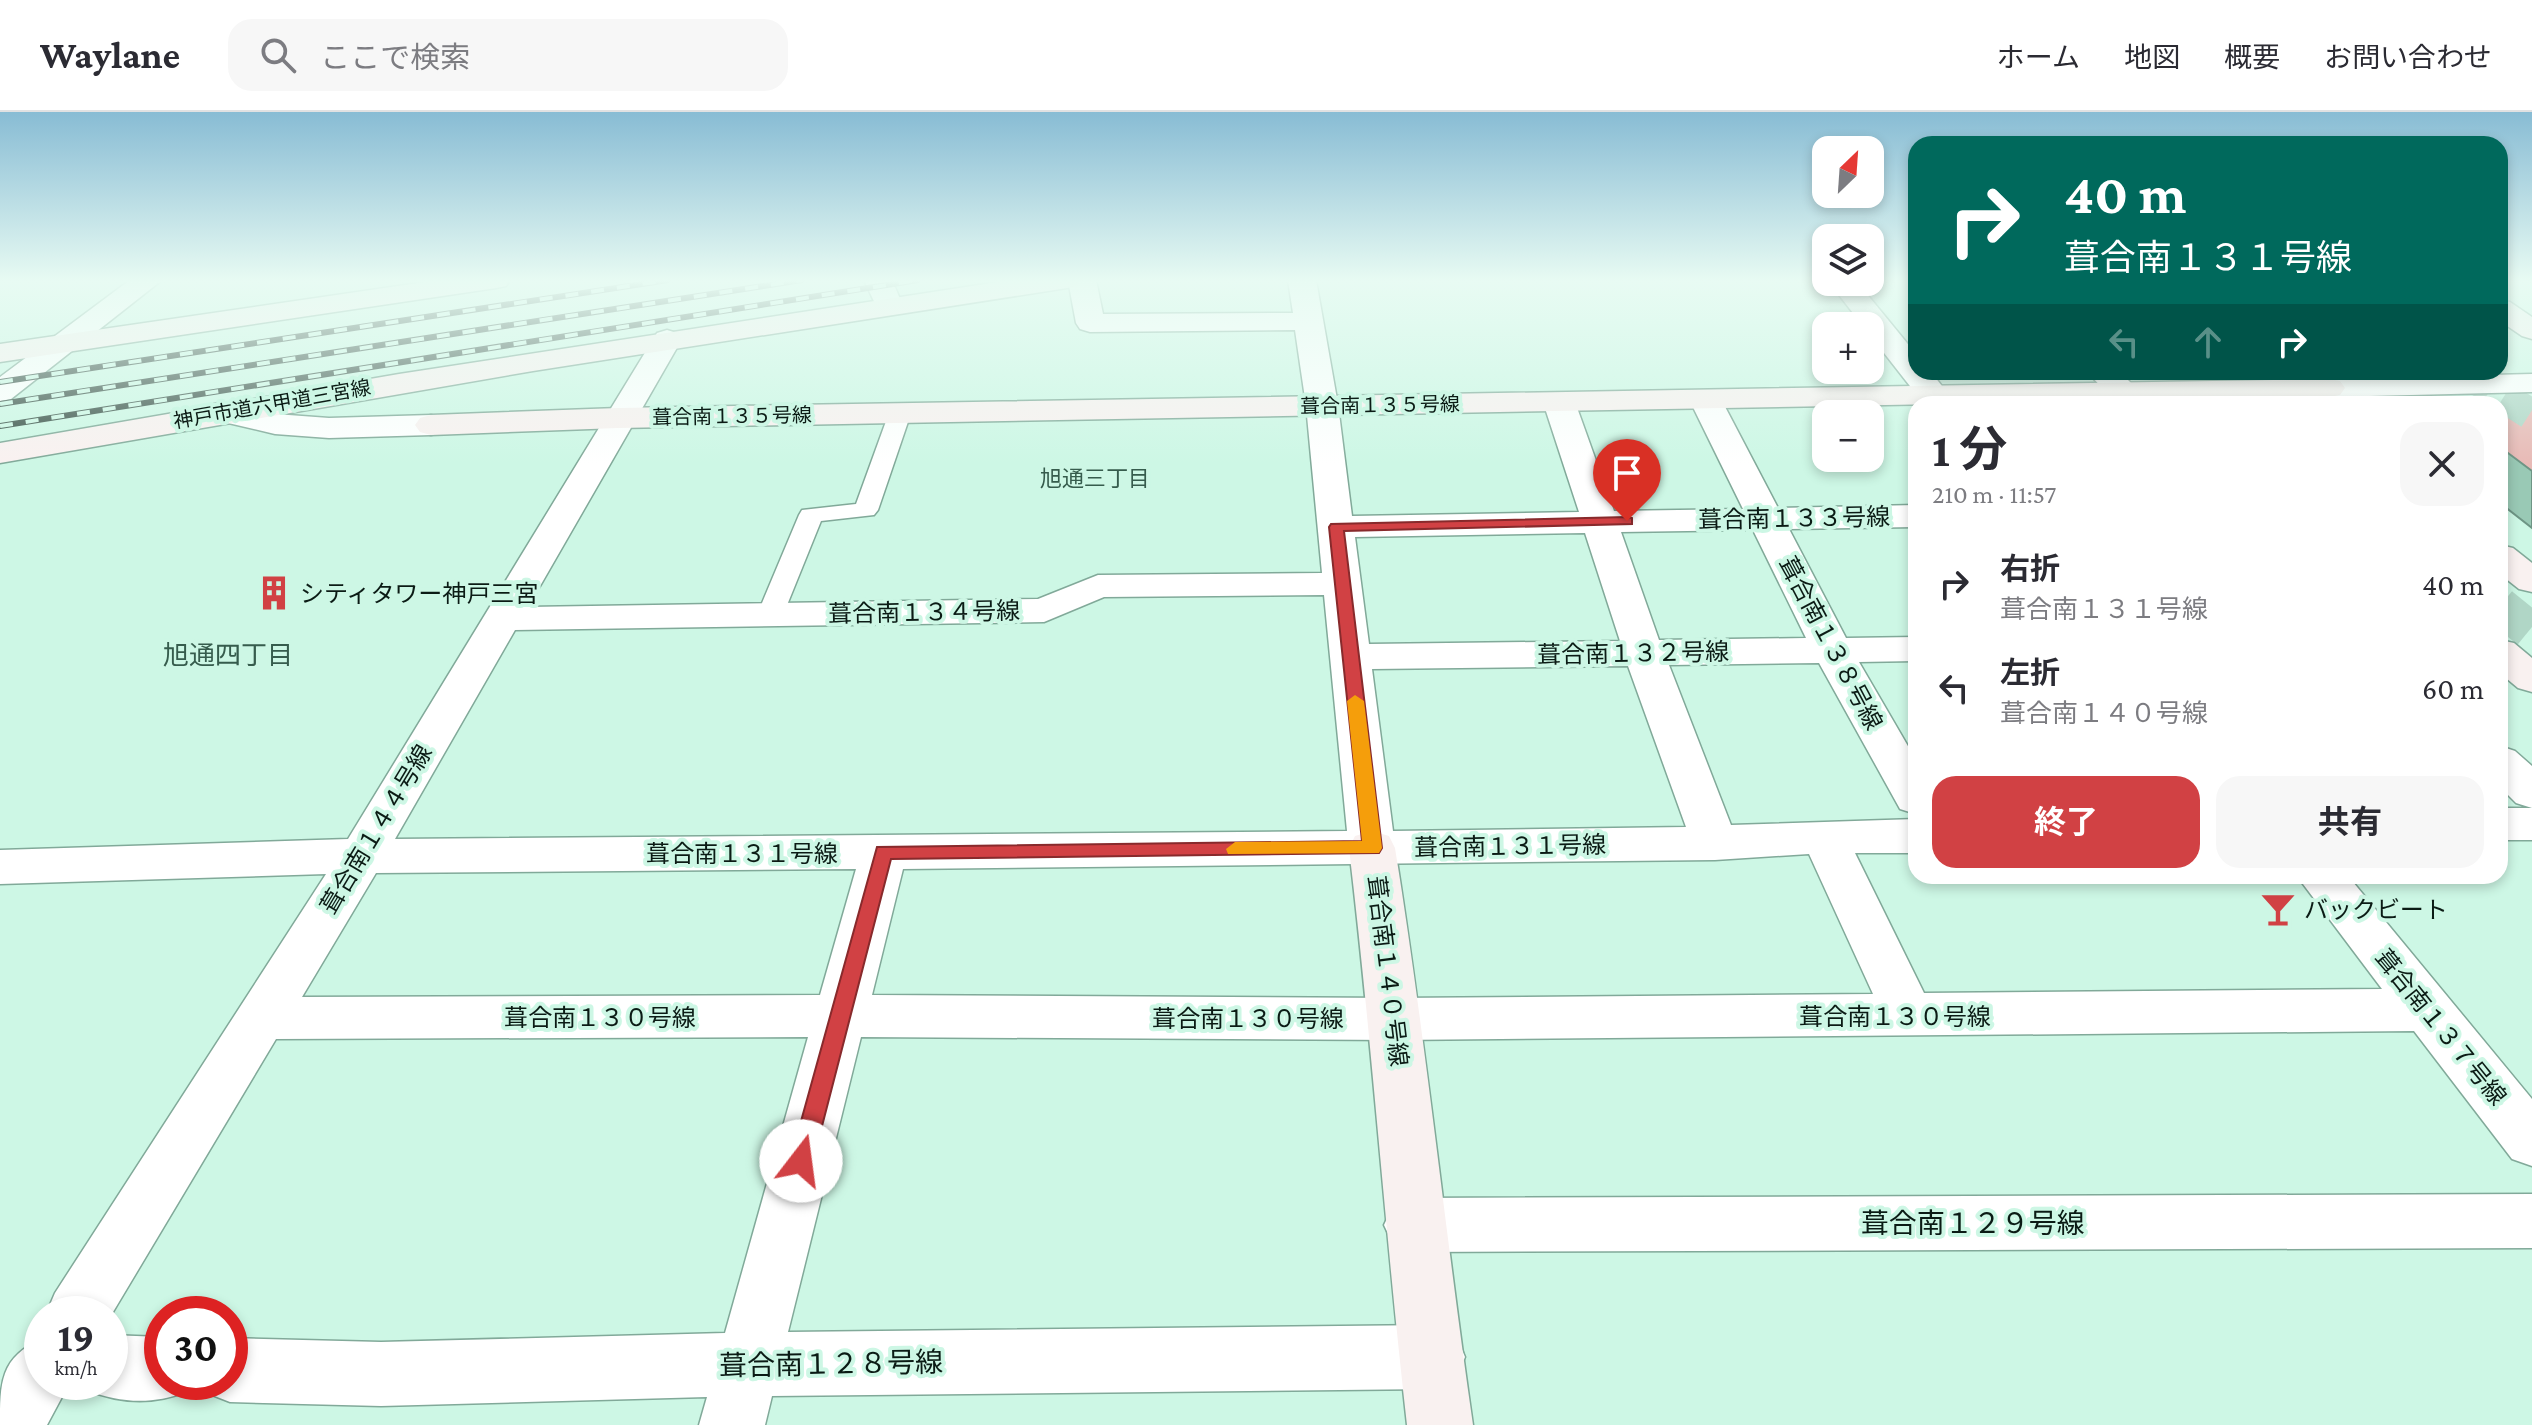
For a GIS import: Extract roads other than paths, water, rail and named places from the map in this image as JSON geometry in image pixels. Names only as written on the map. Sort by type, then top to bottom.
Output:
[{"type":"street","points":[[0,392],[66,341]]},
{"type":"street","points":[[0,353],[86,341]]},
{"type":"street","name":"神戸市道六甲道三宮線","points":[[0,453],[222,412],[653,341]]},
{"type":"street","name":"葺合南１４４号線","points":[[88,1296],[362,856],[666,341]]},
{"type":"street","name":"葺合南１４０号線","points":[[1312,341],[1372,848],[1396,1019],[1414,1225],[1440,1425]]},
{"type":"street","points":[[1890,341],[1908,364]]},
{"type":"street","points":[[429,378],[414,401],[431,425]]},
{"type":"street","points":[[1921,380],[1934,396]]},
{"type":"street","points":[[2279,380],[2301,388],[2532,383]]},
{"type":"street","name":"葺合南１３５号線","points":[[2011,396],[2121,390],[2301,388]]},
{"type":"street","name":"葺合南１３５号線","points":[[222,412],[275,424],[329,428],[618,418],[1322,405],[1908,400]]},
{"type":"street","name":"葺合南１３８号線","points":[[1706,401],[1832,650],[1908,784]]},
{"type":"street","points":[[1559,402],[1644,653],[1715,843]]},
{"type":"street","name":"葺合南１３３号線","points":[[1336,527],[1908,516]]},
{"type":"street","points":[[2508,562],[2532,581]]},
{"type":"street","name":"葺合南１３４号線","points":[[500,619],[1044,610],[1098,586],[1342,584]]},
{"type":"street","name":"葺合南１３２号線","points":[[1350,657],[1908,649]]},
{"type":"street","points":[[2508,659],[2532,679]]},
{"type":"street","points":[[2508,769],[2532,792]]},
{"type":"street","points":[[2508,824],[2532,824]]},
{"type":"street","name":"葺合南１３１号線","points":[[0,867],[362,856],[1372,848],[1715,843],[1908,836]]},
{"type":"street","points":[[1824,837],[1909,1016]]},
{"type":"street","points":[[732,1425],[884,852]]},
{"type":"street","name":"葺合南１３７号線","points":[[2327,884],[2532,1141]]},
{"type":"street","name":"葺合南１３０号線","points":[[261,1018],[840,1016],[1396,1019],[2426,1010]]},
{"type":"street","name":"葺合南１２９号線","points":[[1414,1225],[2532,1221]]},
{"type":"street","name":"葺合南１２８号線","points":[[248,1370],[381,1374],[747,1364],[1433,1357]]},
{"type":"street","points":[[10,1425],[25,1400]]},
{"type":"lane","points":[[770,615],[811,515],[866,510],[900,413]]},
{"type":"tunnel","points":[[2218,380],[2238,396]]},
{"type":"tunnel","points":[[2477,380],[2502,396]]},
{"type":"tunnel","points":[[2508,400],[2532,415]]},
{"type":"tunnel","points":[[2508,612],[2532,632]]},
{"type":"railway","points":[[0,382],[267,341]]},
{"type":"railway","points":[[0,404],[406,341]]},
{"type":"railway","points":[[0,426],[533,341]]},
{"type":"place","name":"シティタワー神戸三宮","points":[[274,593]]},
{"type":"place","name":"バックビート","points":[[2278,909]]},
{"type":"district","name":"旭通三丁目","points":[[1095,478]]},
{"type":"district","name":"旭通四丁目","points":[[228,655]]}]
